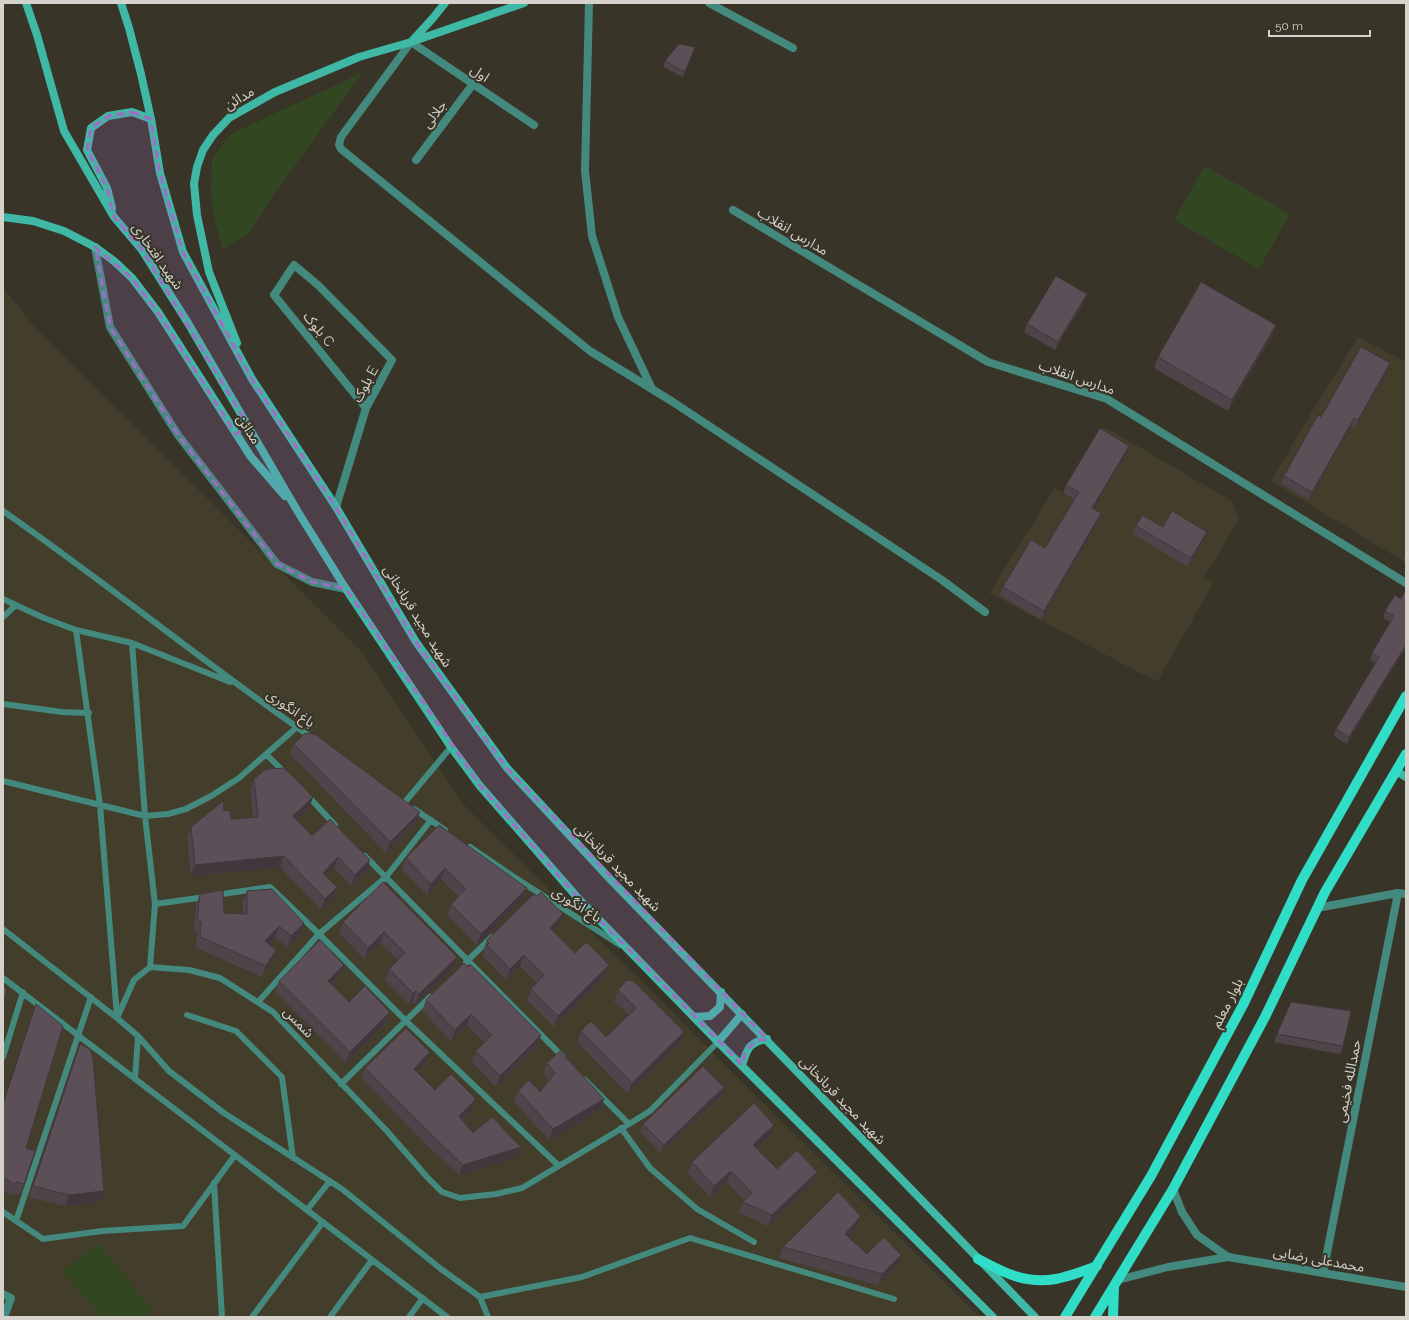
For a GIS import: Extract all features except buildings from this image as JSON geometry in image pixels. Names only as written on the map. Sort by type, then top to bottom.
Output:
[{"type":"main road","name":"شهید افتخاری","points":[[26,3],[37,35],[64,131],[114,217],[142,250],[188,323],[298,512]]},
{"type":"main road","name":"شهید افتخاری","points":[[121,3],[141,74],[151,119],[160,172],[183,252],[252,379]]},
{"type":"main road","points":[[411,42],[445,3]]},
{"type":"main road","name":"مدائن","points":[[252,379],[209,272],[197,215],[194,184],[197,167],[203,150],[213,135],[229,118],[275,92],[359,58],[411,42],[524,3]]},
{"type":"main road","points":[[114,217],[107,188],[87,150],[91,128],[108,116],[132,112],[151,119]]},
{"type":"main road","name":"مدائن","points":[[3,217],[33,221],[64,231],[95,247],[114,261],[136,284],[158,312],[251,457],[298,512]]},
{"type":"main road","name":"شهید مجید قربانخانی","points":[[252,379],[336,507],[416,642],[507,768],[611,880],[1035,1317]]},
{"type":"main road","points":[[298,512],[346,589],[451,747],[480,786],[577,897],[718,1042],[993,1317]]},
{"type":"main road","name":"بلوار معلم","points":[[1065,1317],[1151,1176],[1242,1005],[1302,880],[1406,696]]},
{"type":"main road","points":[[1095,1317],[1173,1189],[1265,1017],[1325,892],[1406,754]]},
{"type":"main road","points":[[1396,771],[1406,777]]},
{"type":"main road","points":[[694,1017],[710,1016],[720,1007],[721,992]]},
{"type":"main road","points":[[718,1042],[742,1014]]},
{"type":"main road","points":[[742,1065],[746,1051],[756,1041],[767,1040]]},
{"type":"main road","points":[[978,1259],[1014,1276],[1030,1280],[1049,1281],[1069,1277],[1097,1266]]},
{"type":"main road","points":[[1113,1317],[1116,1283]]},
{"type":"street","points":[[589,3],[585,171],[592,236],[618,317],[652,389]]},
{"type":"street","points":[[709,3],[793,48]]},
{"type":"street","name":"اول","points":[[411,42],[534,125]]},
{"type":"street","points":[[411,42],[341,137],[339,145],[341,149],[590,351],[652,389],[942,580],[986,612]]},
{"type":"street","name":"جلالی","points":[[416,160],[473,84]]},
{"type":"street","name":"مدارس انقلاب","points":[[733,210],[988,362],[1107,398],[1406,583]]},
{"type":"street","points":[[95,247],[110,327],[178,435],[277,564],[312,582],[346,589]]},
{"type":"street","name":"بلوک C","points":[[294,265],[274,295],[366,408]]},
{"type":"street","name":"بلوک E","points":[[294,265],[318,285],[392,360],[366,408],[336,507]]},
{"type":"street","points":[[1317,908],[1402,894]]},
{"type":"street","name":"حمدالله فخیمی","points":[[1323,1273],[1402,894]]},
{"type":"street","points":[[1173,1189],[1182,1212],[1197,1235],[1228,1257]]},
{"type":"street","points":[[1116,1283],[1168,1267],[1228,1257]]},
{"type":"street","name":"محمدعلی رضایی","points":[[1228,1257],[1406,1288]]},
{"type":"street","points":[[3,1294],[11,1298],[4,1317]]},
{"type":"lane","points":[[3,520],[5,513]]},
{"type":"lane","name":"باغ انگوری","points":[[5,513],[239,686],[316,740]]},
{"type":"lane","points":[[3,599],[44,618],[76,630],[132,643],[183,662],[239,686]]},
{"type":"lane","points":[[3,617],[16,605]]},
{"type":"lane","points":[[76,630],[89,713],[100,805],[117,1018]]},
{"type":"lane","points":[[117,1018],[134,980],[150,967],[155,904],[146,816],[132,643]]},
{"type":"lane","points":[[3,704],[62,712],[89,713]]},
{"type":"lane","points":[[3,781],[146,816],[168,814],[211,796],[239,778],[297,727]]},
{"type":"lane","points":[[405,802],[451,747]]},
{"type":"lane","points":[[266,754],[288,776]]},
{"type":"lane","points":[[304,793],[342,832]]},
{"type":"lane","points":[[399,798],[450,834]]},
{"type":"lane","points":[[258,1002],[319,934],[386,877],[431,820]]},
{"type":"lane","name":"باغ انگوری","points":[[463,842],[537,892],[632,952]]},
{"type":"lane","points":[[359,849],[467,961],[568,1062]]},
{"type":"lane","points":[[155,904],[270,887],[406,1021],[559,1166],[650,1111],[718,1042]]},
{"type":"lane","points":[[532,898],[537,892]]},
{"type":"lane","points":[[3,929],[117,1018],[138,1036],[169,1070],[224,1112],[342,1189],[442,1269],[480,1297],[488,1317]]},
{"type":"lane","points":[[462,966],[494,934]]},
{"type":"lane","name":"شمس","points":[[150,967],[189,970],[220,978],[273,1012],[386,1130],[427,1178],[442,1192],[460,1198],[496,1194],[522,1188],[559,1166]]},
{"type":"lane","points":[[3,978],[447,1317]]},
{"type":"lane","points":[[3,1057],[23,992]]},
{"type":"lane","points":[[342,1084],[434,993]]},
{"type":"lane","points":[[16,1221],[91,997]]},
{"type":"lane","points":[[187,1015],[236,1031],[282,1077],[293,1158]]},
{"type":"lane","points":[[134,1079],[138,1036]]},
{"type":"lane","points":[[579,1073],[629,1124]]},
{"type":"lane","points":[[621,1128],[650,1168],[697,1210],[754,1242]]},
{"type":"lane","points":[[3,1212],[43,1239],[102,1231],[183,1226],[235,1155]]},
{"type":"lane","points":[[307,1210],[330,1182]]},
{"type":"lane","points":[[214,1183],[222,1317]]},
{"type":"lane","points":[[252,1317],[323,1222]]},
{"type":"lane","points":[[480,1297],[582,1277],[690,1238],[894,1299]]},
{"type":"lane","points":[[330,1317],[372,1260]]},
{"type":"lane","points":[[409,1317],[423,1298]]},
{"type":"highlighted area","points":[[132,112],[151,119],[160,173],[183,252],[252,379],[336,507],[416,642],[507,768],[767,1039],[756,1041],[746,1051],[742,1065],[577,897],[480,786],[346,589],[312,582],[277,564],[178,435],[110,327],[95,247],[132,278],[158,312],[236,434],[248,426],[142,250],[114,217],[107,188],[87,150],[91,128],[108,116]]},
{"type":"shaded area","points":[[3,287],[32,324],[363,653],[463,804],[979,1317],[3,1317]]},
{"type":"shaded area","points":[[1358,337],[1406,362],[1406,563],[1271,481]]},
{"type":"shaded area","points":[[1103,426],[1232,501],[1239,519],[1205,577],[1214,582],[1157,682],[989,593],[1055,488],[1063,493]]},
{"type":"green space","points":[[363,72],[275,193],[249,233],[223,249],[214,218],[211,193],[212,159],[231,134]]},
{"type":"green space","points":[[1205,166],[1290,214],[1259,269],[1174,220]]},
{"type":"green space","points":[[98,1242],[153,1310],[145,1317],[101,1317],[63,1271]]}]
